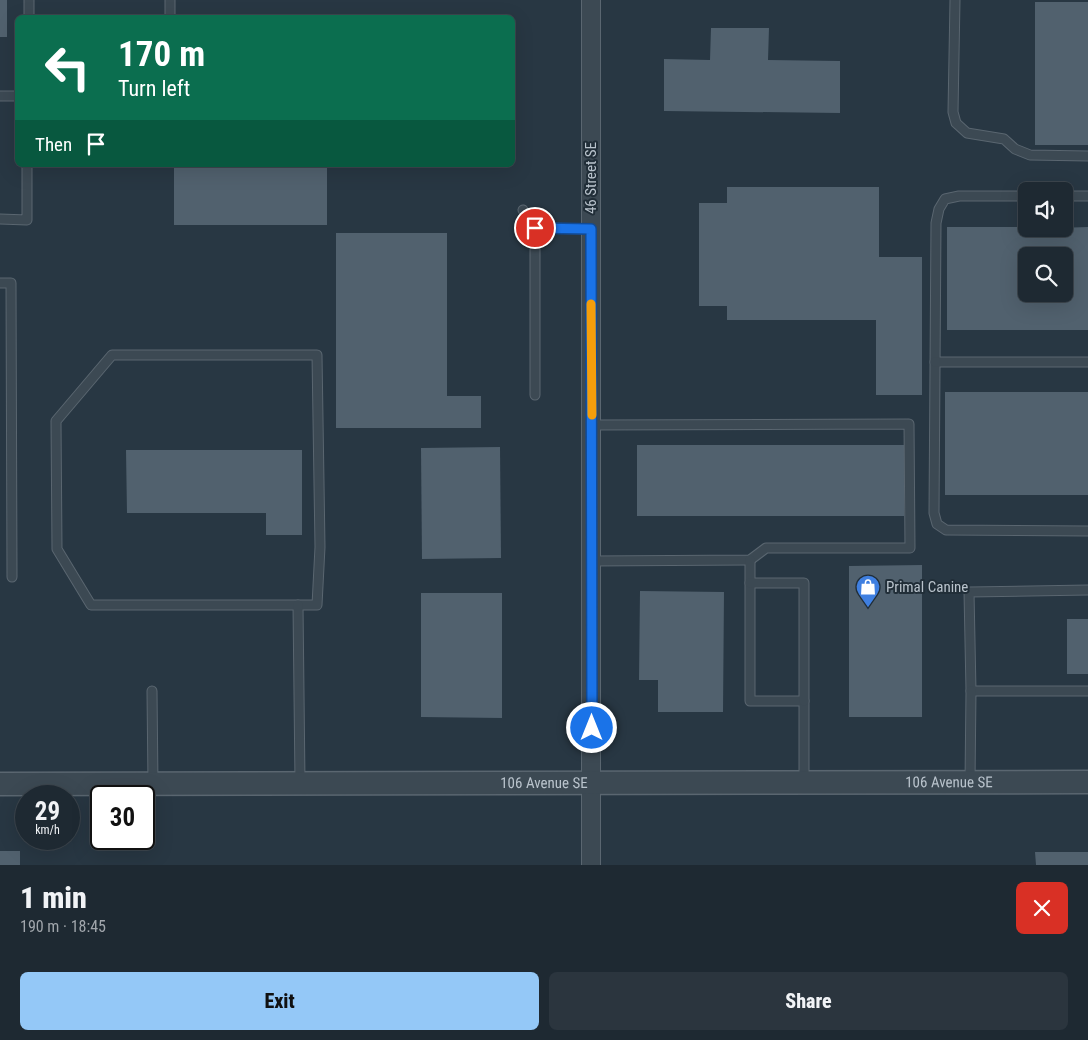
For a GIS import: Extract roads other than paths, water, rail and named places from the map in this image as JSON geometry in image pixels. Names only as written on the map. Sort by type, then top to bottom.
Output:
[{"type":"street","name":"46 Street SE","points":[[591,0],[591,865]]},
{"type":"street","name":"106 Avenue SE","points":[[0,784],[1088,782]]},
{"type":"lane","points":[[29,0],[29,15]]},
{"type":"lane","points":[[170,0],[170,15]]},
{"type":"lane","points":[[955,0],[953,112],[956,123],[967,133],[1004,139],[1015,149],[1030,155],[1088,156]]},
{"type":"lane","points":[[0,96],[15,96]]},
{"type":"lane","points":[[0,219],[27,220],[28,167]]},
{"type":"lane","points":[[1018,196],[959,196],[945,199],[939,209],[936,224],[934,513],[937,524],[946,530],[1088,532]]},
{"type":"lane","points":[[1073,196],[1088,196]]},
{"type":"lane","points":[[523,210],[535,228],[535,395]]},
{"type":"lane","points":[[535,228],[591,229]]},
{"type":"lane","points":[[0,284],[11,284],[12,577]]},
{"type":"lane","points":[[112,355],[317,356],[320,546],[317,605],[298,605],[91,605],[57,549],[56,421],[112,355]]},
{"type":"lane","points":[[935,362],[1088,362]]},
{"type":"lane","points":[[592,425],[910,424],[910,548],[766,548],[750,560],[592,561]]},
{"type":"lane","points":[[750,560],[750,701],[804,701]]},
{"type":"lane","points":[[750,582],[804,582],[804,783]]},
{"type":"lane","points":[[970,782],[970,592],[1088,590]]},
{"type":"lane","points":[[298,605],[300,784]]},
{"type":"lane","points":[[152,691],[153,784]]},
{"type":"lane","points":[[971,691],[1088,691]]},
{"type":"place","name":"Primal Canine","points":[[868,608]]}]
